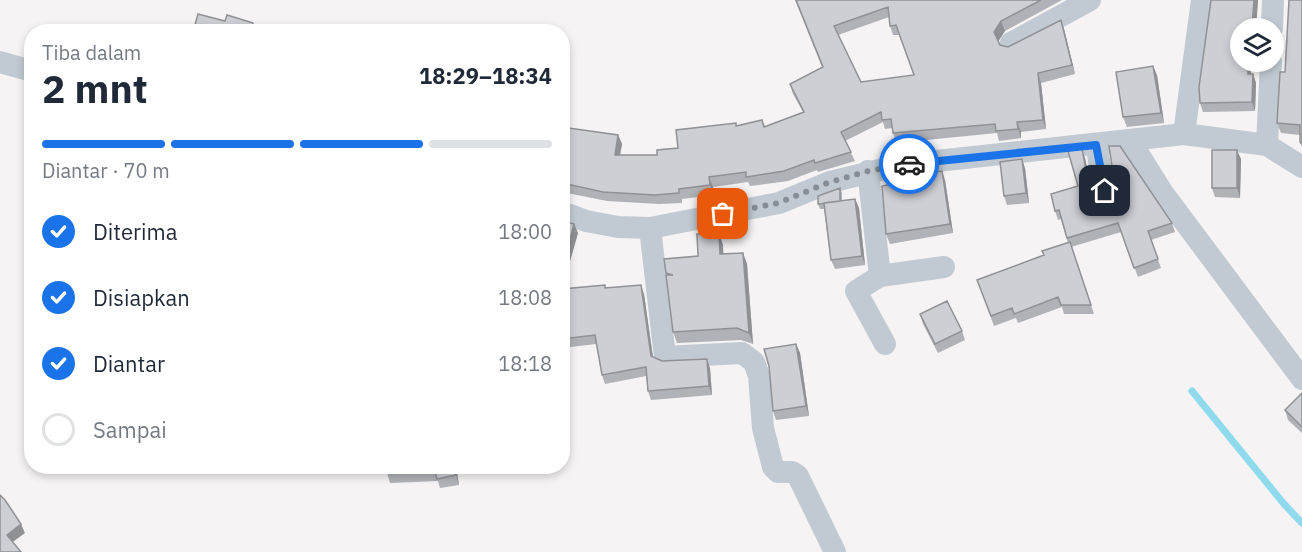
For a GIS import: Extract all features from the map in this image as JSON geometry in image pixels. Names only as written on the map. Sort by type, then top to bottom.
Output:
[{"type":"street","points":[[1011,43],[1090,0]]},
{"type":"street","points":[[1184,134],[1202,0]]},
{"type":"street","points":[[1272,18],[1273,0]]},
{"type":"street","points":[[5,63],[24,69]]},
{"type":"street","points":[[1267,145],[1271,72]]},
{"type":"street","points":[[570,216],[618,227],[650,228],[778,203],[830,182],[900,165],[1131,142],[1184,134],[1267,145],[1302,167]]},
{"type":"street","points":[[1131,142],[1163,193],[1302,379]]},
{"type":"street","points":[[1096,145],[1105,191]]},
{"type":"street","points":[[868,171],[880,276]]},
{"type":"street","points":[[650,228],[665,357],[742,353],[750,358],[759,376],[765,433],[773,467],[778,472],[792,472],[798,476],[835,552]]},
{"type":"street","points":[[885,344],[856,291],[880,276],[944,267]]},
{"type":"building","points":[[796,0],[1041,0],[1001,21],[994,32],[1000,45],[1008,47],[1061,20],[1072,65],[1038,73],[1043,120],[1017,122],[1018,129],[996,131],[995,124],[893,133],[891,119],[882,120],[881,112],[841,132],[851,152],[815,163],[814,160],[784,171],[746,177],[746,172],[709,177],[710,185],[679,189],[679,193],[655,195],[603,192],[570,185],[570,128],[618,135],[615,155],[657,155],[657,150],[678,148],[676,130],[736,123],[736,126],[762,120],[764,127],[804,112],[790,84],[823,67]],"holes":[[[888,7],[890,26],[896,25],[914,75],[861,82],[834,26]]]},
{"type":"building","points":[[1211,0],[1254,0],[1253,18],[1230,18],[1230,72],[1253,74],[1252,102],[1200,103],[1199,87]]},
{"type":"building","points":[[1289,0],[1302,0],[1302,144],[1300,125],[1277,123],[1280,72],[1285,72]]},
{"type":"building","points":[[198,14],[225,21],[227,15],[253,23],[253,24],[195,24]]},
{"type":"building","points":[[1153,66],[1161,113],[1123,117],[1116,72]]},
{"type":"building","points":[[1109,146],[1120,146],[1172,223],[1148,231],[1158,259],[1134,268],[1118,223],[1067,238],[1059,210],[1055,211],[1051,194],[1078,186],[1068,151],[1082,149],[1092,191],[1104,195],[1115,186]]},
{"type":"building","points":[[1212,150],[1237,150],[1237,188],[1212,188]]},
{"type":"building","points":[[1022,159],[1026,193],[1004,196],[1000,162]]},
{"type":"building","points":[[942,171],[950,224],[886,234],[882,186],[918,179],[917,175]]},
{"type":"building","points":[[840,188],[840,201],[818,204],[818,196]]},
{"type":"building","points":[[855,199],[862,256],[831,260],[824,203]]},
{"type":"building","points":[[570,223],[574,224],[570,240]]},
{"type":"building","points":[[719,233],[720,254],[743,253],[749,333],[737,328],[673,332],[666,275],[673,275],[666,273],[664,259],[698,256],[697,234]]},
{"type":"building","points":[[1070,242],[1091,305],[1061,305],[1058,297],[1014,314],[1012,308],[991,316],[977,280],[1044,255],[1042,251]]},
{"type":"building","points":[[641,285],[651,356],[662,361],[707,359],[709,386],[648,391],[646,367],[602,375],[595,335],[570,338],[570,288]]},
{"type":"building","points":[[947,301],[962,331],[935,344],[920,314]]},
{"type":"building","points":[[796,344],[806,406],[773,411],[769,366],[764,349]]},
{"type":"building","points":[[1302,393],[1302,427],[1285,410]]},
{"type":"building","points":[[436,474],[456,474],[456,475],[437,479]]},
{"type":"building","points":[[0,495],[21,524],[7,535],[21,552],[0,552]]},
{"type":"waterway","points":[[1192,391],[1302,523]]},
{"type":"way so far","points":[[723,214],[778,203],[830,182],[868,171],[909,164]]},
{"type":"route","points":[[909,164],[1096,145],[1105,191]]}]
